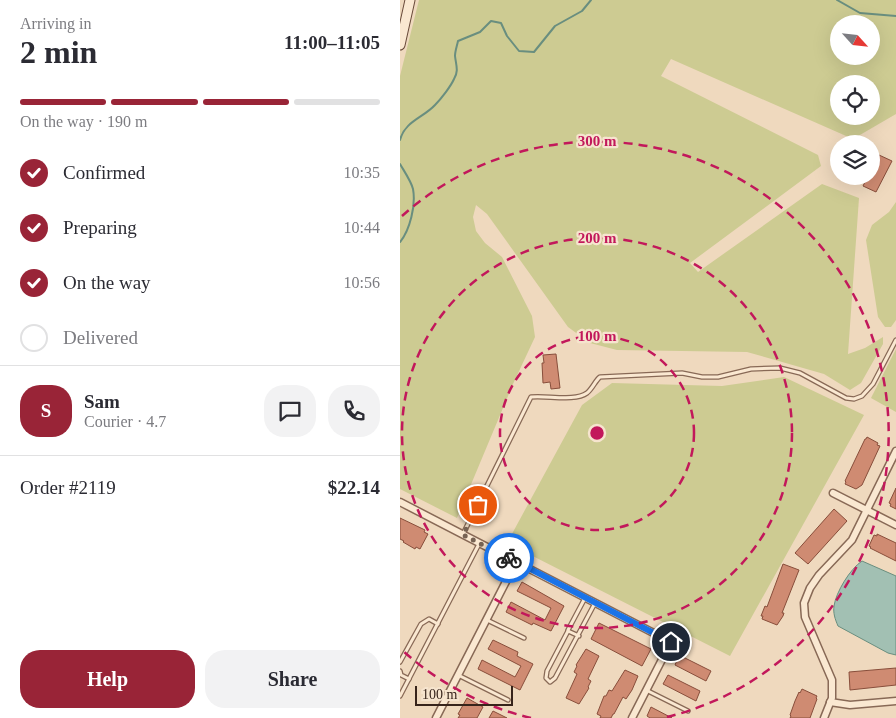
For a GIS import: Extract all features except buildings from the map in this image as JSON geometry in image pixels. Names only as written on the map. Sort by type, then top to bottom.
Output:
[{"type":"main road","points":[[400,45],[410,0]]},
{"type":"street","points":[[824,718],[830,702],[832,680],[805,616],[804,603],[810,588],[819,575],[852,540],[896,450]]},
{"type":"street","points":[[833,493],[896,525]]},
{"type":"street","points":[[400,502],[671,642],[632,718]]},
{"type":"street","points":[[436,718],[516,562]]},
{"type":"street","points":[[830,702],[850,705],[896,701]]},
{"type":"lane","points":[[463,535],[531,397],[580,396],[587,393],[600,377],[682,373],[702,377],[718,377],[751,369],[780,368],[800,373],[846,398],[854,399],[862,396],[873,384],[896,340]]},
{"type":"lane","points":[[400,696],[480,543]]},
{"type":"lane","points":[[585,598],[547,671],[546,678],[550,682],[555,678],[596,603]]},
{"type":"lane","points":[[400,662],[421,624],[429,619],[438,624]]},
{"type":"lane","points":[[487,620],[524,638]]},
{"type":"lane","points":[[568,630],[579,636]]},
{"type":"lane","points":[[400,671],[401,675],[409,679]]},
{"type":"lane","points":[[458,675],[508,700]]},
{"type":"lane","points":[[646,690],[688,711]]},
{"type":"shaded area","points":[[419,0],[896,0],[896,114],[880,123],[880,75],[830,75],[830,125],[877,125],[860,135],[844,135],[671,59],[661,76],[818,155],[821,166],[690,263],[698,272],[822,184],[859,198],[848,354],[865,348],[883,337],[883,344],[861,383],[850,390],[824,374],[747,352],[617,350],[590,343],[568,327],[487,214],[476,205],[473,217],[476,231],[485,243],[502,257],[532,316],[535,337],[513,384],[457,518],[400,489],[400,76]]},
{"type":"shaded area","points":[[896,202],[896,320],[891,327],[885,327],[878,317],[866,240],[872,225],[889,212]]},
{"type":"shaded area","points":[[896,349],[896,412],[871,398]]},
{"type":"shaded area","points":[[784,377],[864,415],[730,656],[507,543],[582,405],[612,383],[722,386]]},
{"type":"shaded area","points":[[862,561],[896,576],[896,655],[888,653],[838,626],[836,621],[834,614],[835,600],[848,575]]},
{"type":"waterway","points":[[400,140],[406,128],[435,105],[453,82],[457,71],[455,56],[458,41],[480,32],[491,21],[501,23],[507,36],[519,51],[534,52],[555,26],[582,11],[591,0]]},
{"type":"waterway","points":[[837,0],[860,13],[896,16]]},
{"type":"waterway","points":[[400,164],[411,183],[414,195],[413,210],[409,224],[400,242]]},
{"type":"way so far","points":[[478,505],[463,535],[509,558]]},
{"type":"route","points":[[509,558],[671,642]]}]
